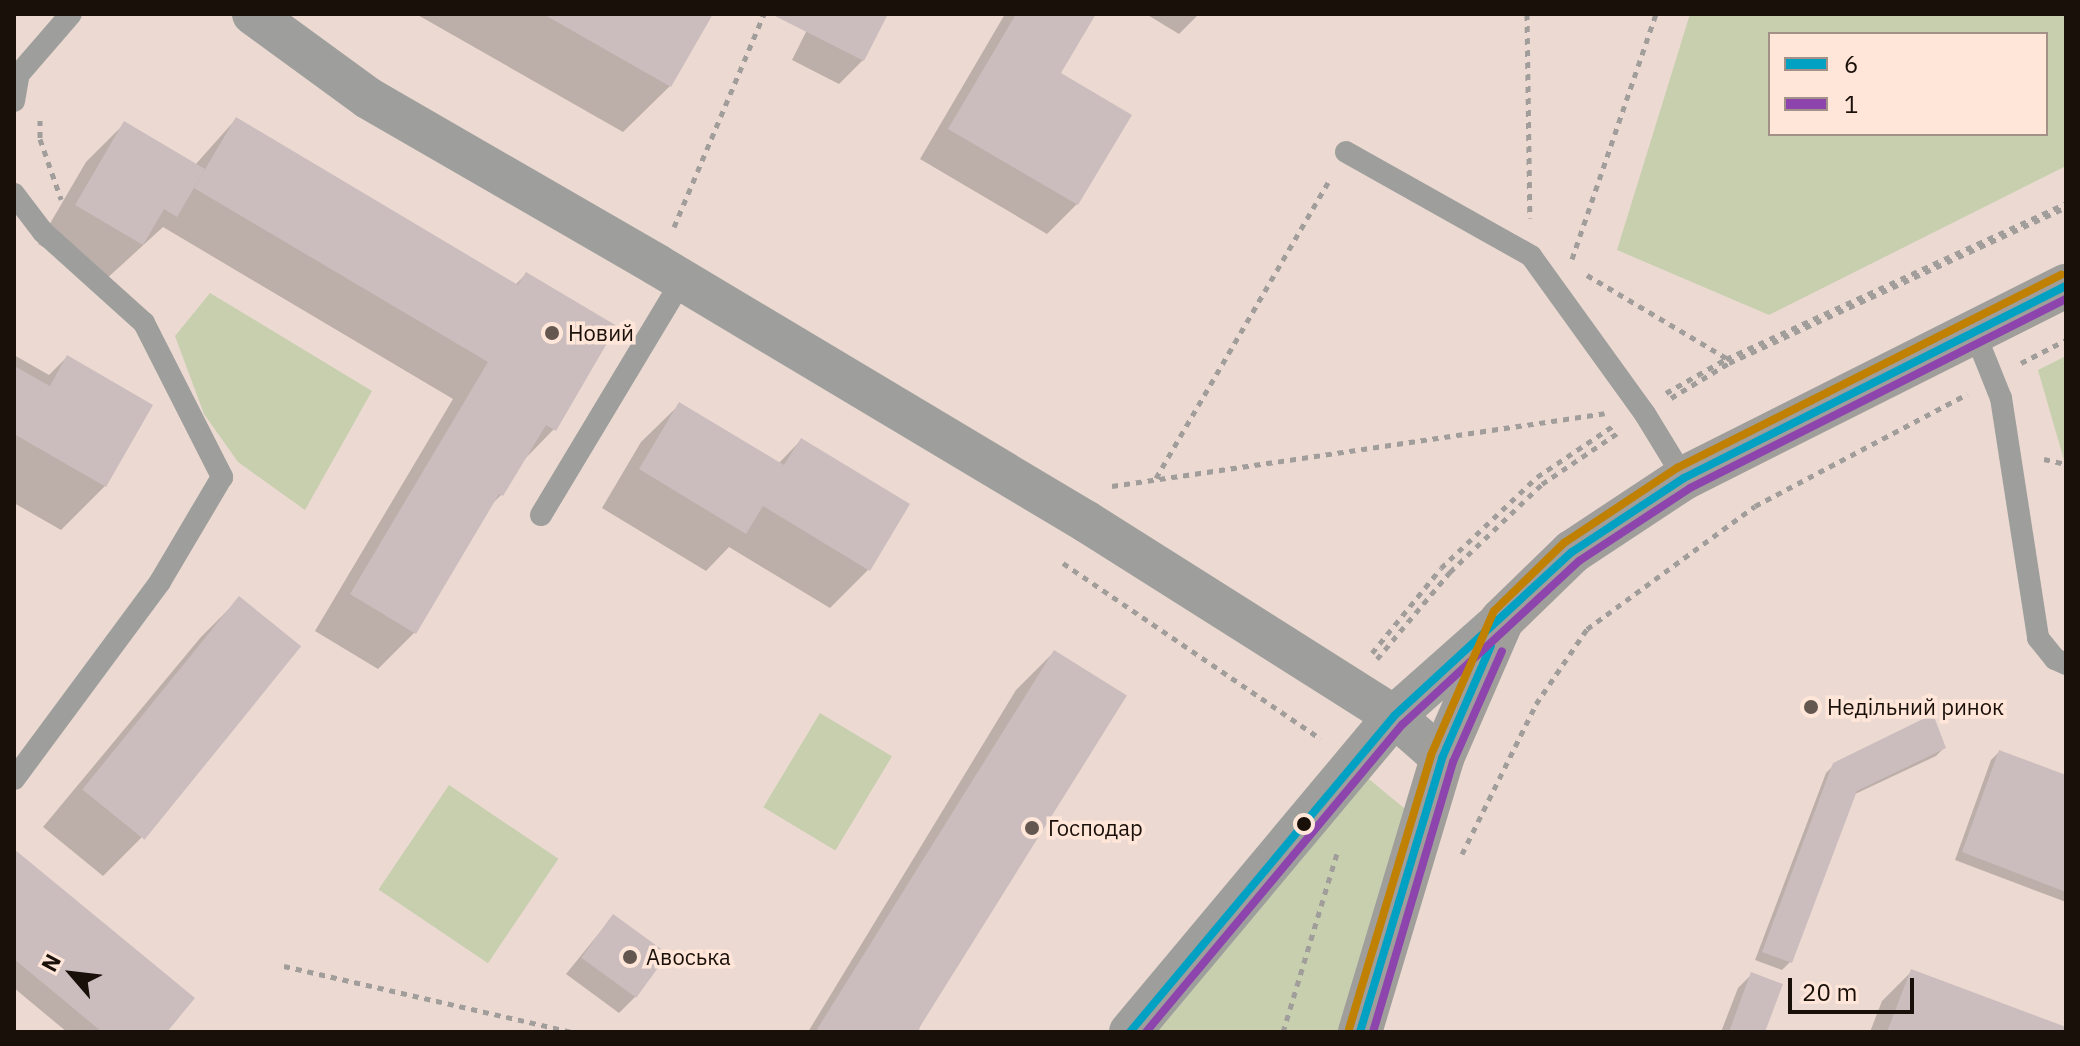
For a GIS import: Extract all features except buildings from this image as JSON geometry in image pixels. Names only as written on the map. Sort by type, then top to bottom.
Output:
[{"type":"main road","points":[[1360,1032],[1442,758],[1502,620],[1572,552],[1684,478],[2066,286]]},
{"type":"street","points":[[253,14],[368,98],[1044,496],[1394,716],[1442,758]]},
{"type":"street","points":[[1130,1032],[1394,716],[1502,620]]},
{"type":"lane","points":[[14,101],[19,74],[71,14]]},
{"type":"lane","points":[[1346,152],[1531,256],[1640,408],[1684,478]]},
{"type":"lane","points":[[14,194],[43,232],[144,323],[222,477],[160,582],[14,779]]},
{"type":"lane","points":[[541,515],[669,273]]},
{"type":"lane","points":[[1974,331],[2001,398],[2038,638],[2055,659],[2066,664]]},
{"type":"path","points":[[669,273],[764,14]]},
{"type":"path","points":[[1527,14],[1531,256],[1570,265],[1726,359]]},
{"type":"path","points":[[1570,265],[1656,14]]},
{"type":"path","points":[[40,114],[40,139],[65,208]]},
{"type":"path","points":[[1155,479],[1346,152]]},
{"type":"path","points":[[1462,854],[1536,704],[1587,629],[1755,506],[2066,340]]},
{"type":"path","points":[[1044,496],[1640,408]]},
{"type":"path","points":[[1063,563],[1313,733],[1352,765]]},
{"type":"path","points":[[1283,1032],[1338,849]]},
{"type":"path","points":[[284,966],[573,1032]]},
{"type":"green space","points":[[1690,14],[2066,14],[2066,166],[1769,315],[1617,250]]},
{"type":"green space","points":[[210,293],[372,391],[305,510],[238,462],[204,414],[175,336]]},
{"type":"green space","points":[[2066,356],[2066,467],[2038,370]]},
{"type":"green space","points":[[820,713],[892,756],[835,851],[763,807]]},
{"type":"green space","points":[[1352,765],[1422,823],[1360,1032],[1130,1032]]},
{"type":"green space","points":[[449,785],[558,859],[488,963],[379,889]]},
{"type":"transit line","points":[[1349,1029],[1431,755],[1494,611],[1564,543],[1677,468],[2061,275]]},
{"type":"transit line","name":"6","points":[[1130,1032],[1394,716],[1572,552],[1684,478],[2066,286]]},
{"type":"transit line","name":"1","points":[[1146,1032],[1403,724],[1579,561],[1690,488],[2066,299]]},
{"type":"transit line","name":"6","points":[[1360,1032],[1442,758],[1491,646]]},
{"type":"transit line","name":"1","points":[[1373,1032],[1453,762],[1502,651]]},
{"type":"place","name":"Новий","points":[[552,333]]},
{"type":"place","name":"Недільний ринок","points":[[1811,707]]},
{"type":"place","name":"Господар","points":[[1032,828]]},
{"type":"place","name":"Авоська","points":[[630,957]]}]
